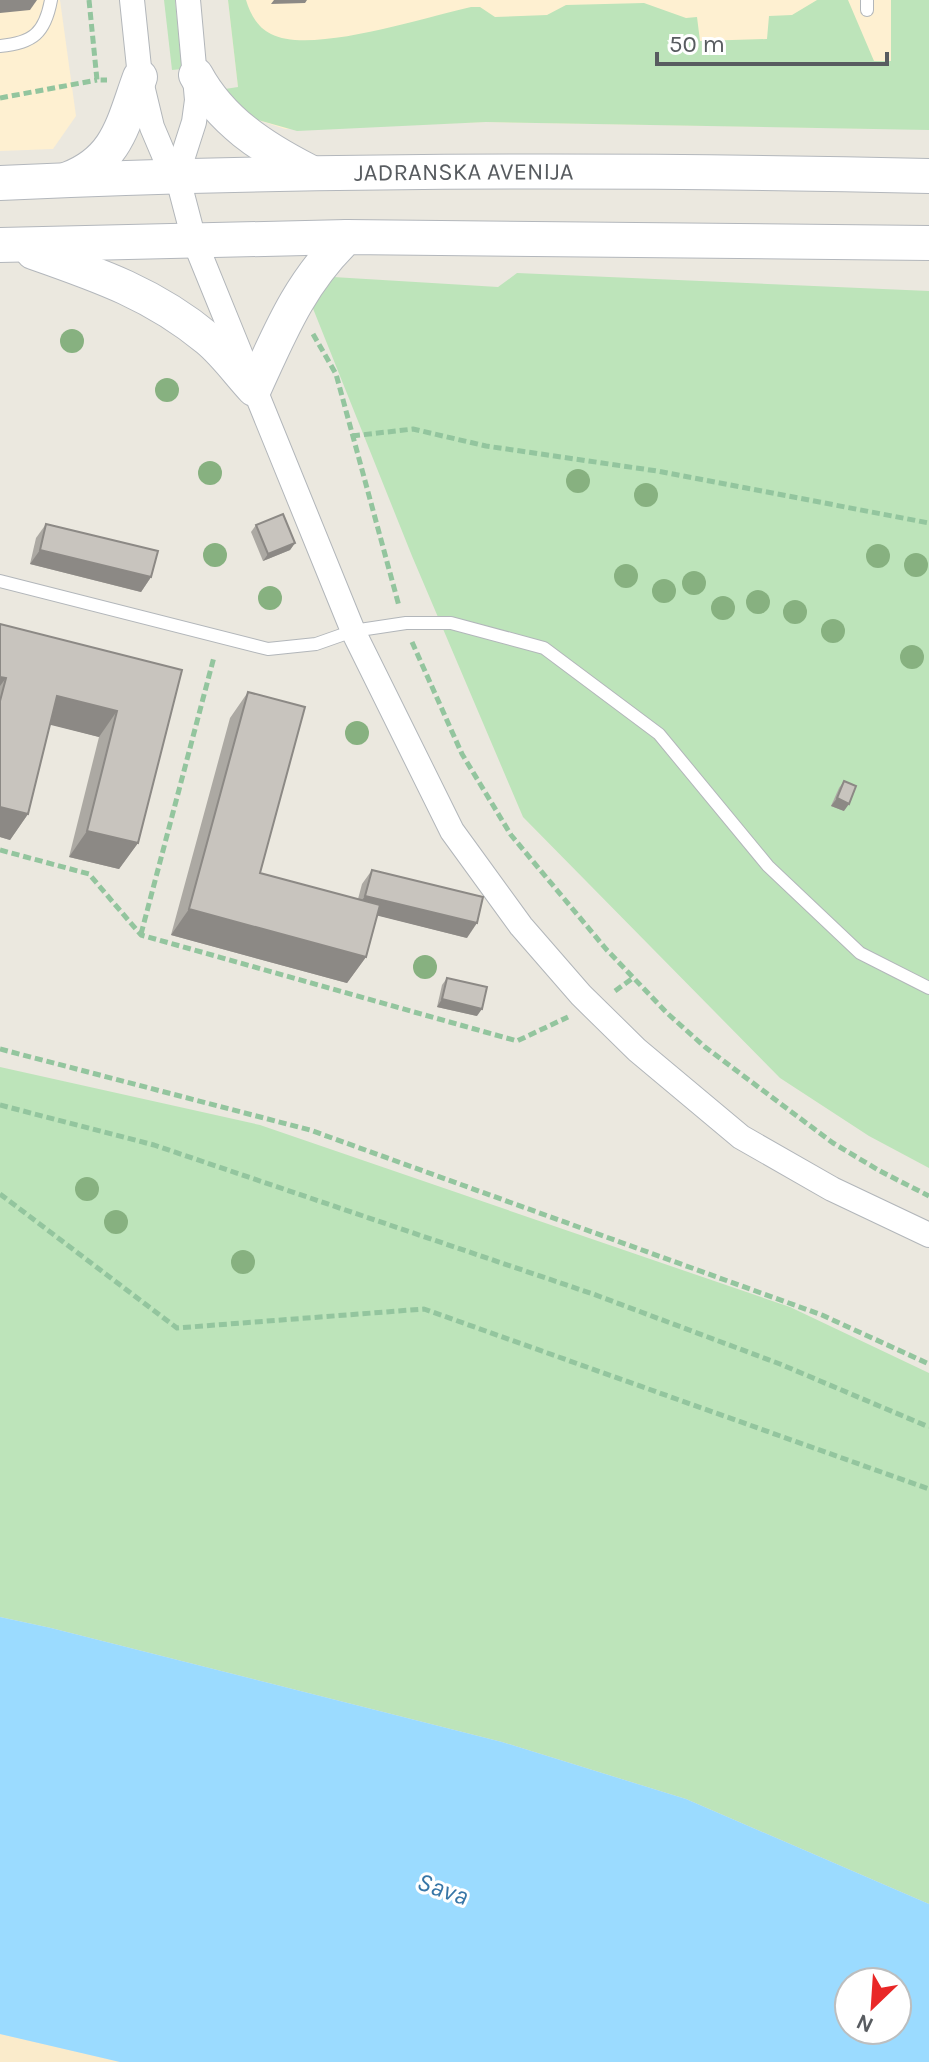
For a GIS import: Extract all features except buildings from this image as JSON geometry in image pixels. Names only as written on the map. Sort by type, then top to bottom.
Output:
[{"type":"main road","points":[[196,75],[206,94],[240,129],[273,153],[308,171]]},
{"type":"main road","points":[[65,180],[99,163],[108,152],[140,77]]},
{"type":"main road","name":"JADRANSKA AVENIJA","points":[[0,183],[308,171],[726,171],[929,176]]},
{"type":"main road","points":[[5,245],[109,278],[169,309],[211,342],[254,389],[294,306],[323,260],[347,237]]},
{"type":"main road","points":[[5,245],[347,237],[929,243]]},
{"type":"street","points":[[132,0],[140,77],[158,144],[177,175],[194,240],[353,631],[452,831],[521,926],[592,1006],[637,1050],[741,1137],[832,1189],[929,1235]]},
{"type":"street","points":[[177,175],[194,122],[196,75],[188,0]]},
{"type":"lane","points":[[0,46],[22,44],[44,27],[51,0]]},
{"type":"lane","points":[[0,581],[268,649],[316,644],[353,631],[406,623],[451,623],[544,648],[659,734],[768,866],[860,953],[929,988]]},
{"type":"path","points":[[0,98],[97,80]]},
{"type":"path","points":[[294,306],[336,374],[397,599]]},
{"type":"path","points":[[352,436],[413,429],[486,446],[657,471],[929,523]]},
{"type":"path","points":[[141,935],[219,636]]},
{"type":"path","points":[[410,638],[462,754],[511,835],[606,949],[667,1013],[718,1057],[833,1143],[929,1196]]},
{"type":"path","points":[[0,850],[89,874],[141,935],[517,1041],[592,1006]]},
{"type":"path","points":[[0,1049],[310,1130],[822,1315],[929,1364]]},
{"type":"path","points":[[0,1105],[154,1145],[578,1288],[780,1364],[929,1427]]},
{"type":"path","points":[[0,1194],[177,1328],[424,1309],[929,1489]]},
{"type":"shaded area","points":[[0,0],[60,0],[76,116],[53,149],[0,151]]},
{"type":"shaded area","points":[[228,0],[891,0],[891,129],[486,122],[285,129],[258,120],[238,87]]},
{"type":"green space","points":[[164,0],[175,0],[182,69],[172,70]]},
{"type":"green space","points":[[228,0],[246,0],[262,28],[289,39],[313,40],[369,32],[471,7],[480,7],[495,17],[547,15],[566,5],[644,3],[686,18],[697,17],[700,41],[767,39],[769,16],[792,15],[817,0],[848,0],[874,61],[891,61],[891,0],[929,0],[929,130],[486,122],[297,131],[258,120],[246,113],[225,89],[238,87]]},
{"type":"green space","points":[[517,273],[929,291],[929,1168],[869,1136],[780,1078],[523,817],[412,556],[310,301],[333,277],[498,287]]},
{"type":"green space","points":[[0,1067],[260,1125],[790,1307],[929,1373],[929,1904],[686,1799],[502,1742],[0,1617]]},
{"type":"sand","points":[[0,2034],[120,2062],[0,2062]]},
{"type":"water","name":"Sava","points":[[0,1617],[502,1742],[686,1799],[929,1904],[929,2062],[120,2062],[0,2034]]}]
